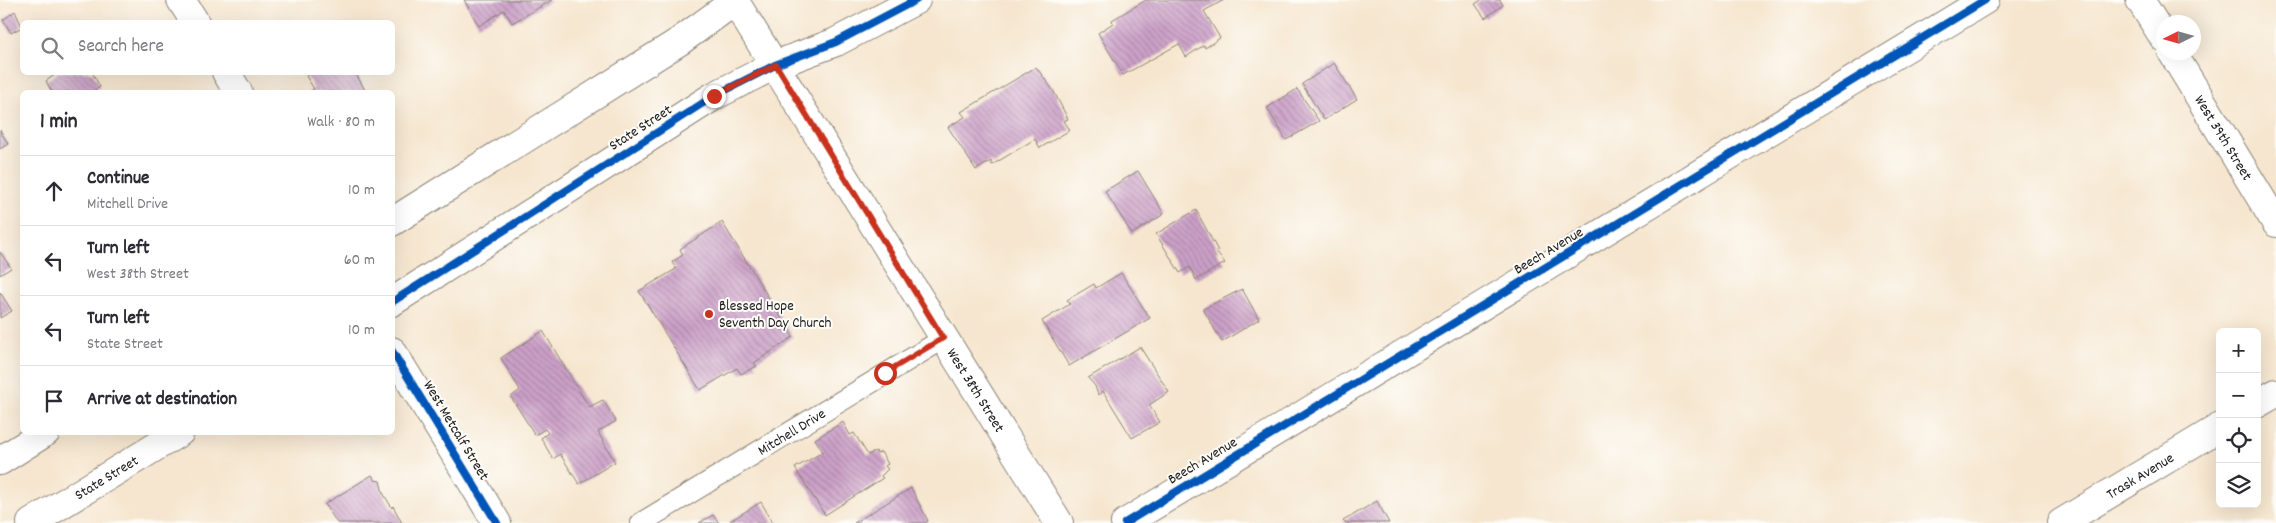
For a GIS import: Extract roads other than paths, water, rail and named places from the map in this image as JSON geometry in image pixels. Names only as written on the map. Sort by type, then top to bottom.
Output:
[{"type":"street","points":[[180,0],[194,20]]},
{"type":"street","points":[[395,220],[680,42],[735,0]]},
{"type":"street","name":"West 38th Street","points":[[735,0],[1059,523]]},
{"type":"street","name":"State Street","points":[[395,300],[714,96],[776,65],[836,42],[916,0]]},
{"type":"street","name":"Beech Avenue","points":[[1125,523],[1985,0]]},
{"type":"street","points":[[2140,0],[2156,25]]},
{"type":"street","name":"West 39th Street","points":[[2177,60],[2276,224]]},
{"type":"street","points":[[228,75],[237,90]]},
{"type":"street","name":"West Metcalf Street","points":[[395,356],[497,523]]},
{"type":"street","points":[[2261,401],[2276,392]]},
{"type":"street","name":"Trask Avenue","points":[[2061,523],[2216,429]]},
{"type":"street","points":[[0,461],[41,435]]},
{"type":"street","name":"State Street","points":[[31,523],[175,435]]},
{"type":"lane","name":"Mitchell Drive","points":[[640,523],[943,338]]},
{"type":"place","name":"Blessed Hope Seventh Day Church","points":[[709,314]]}]
